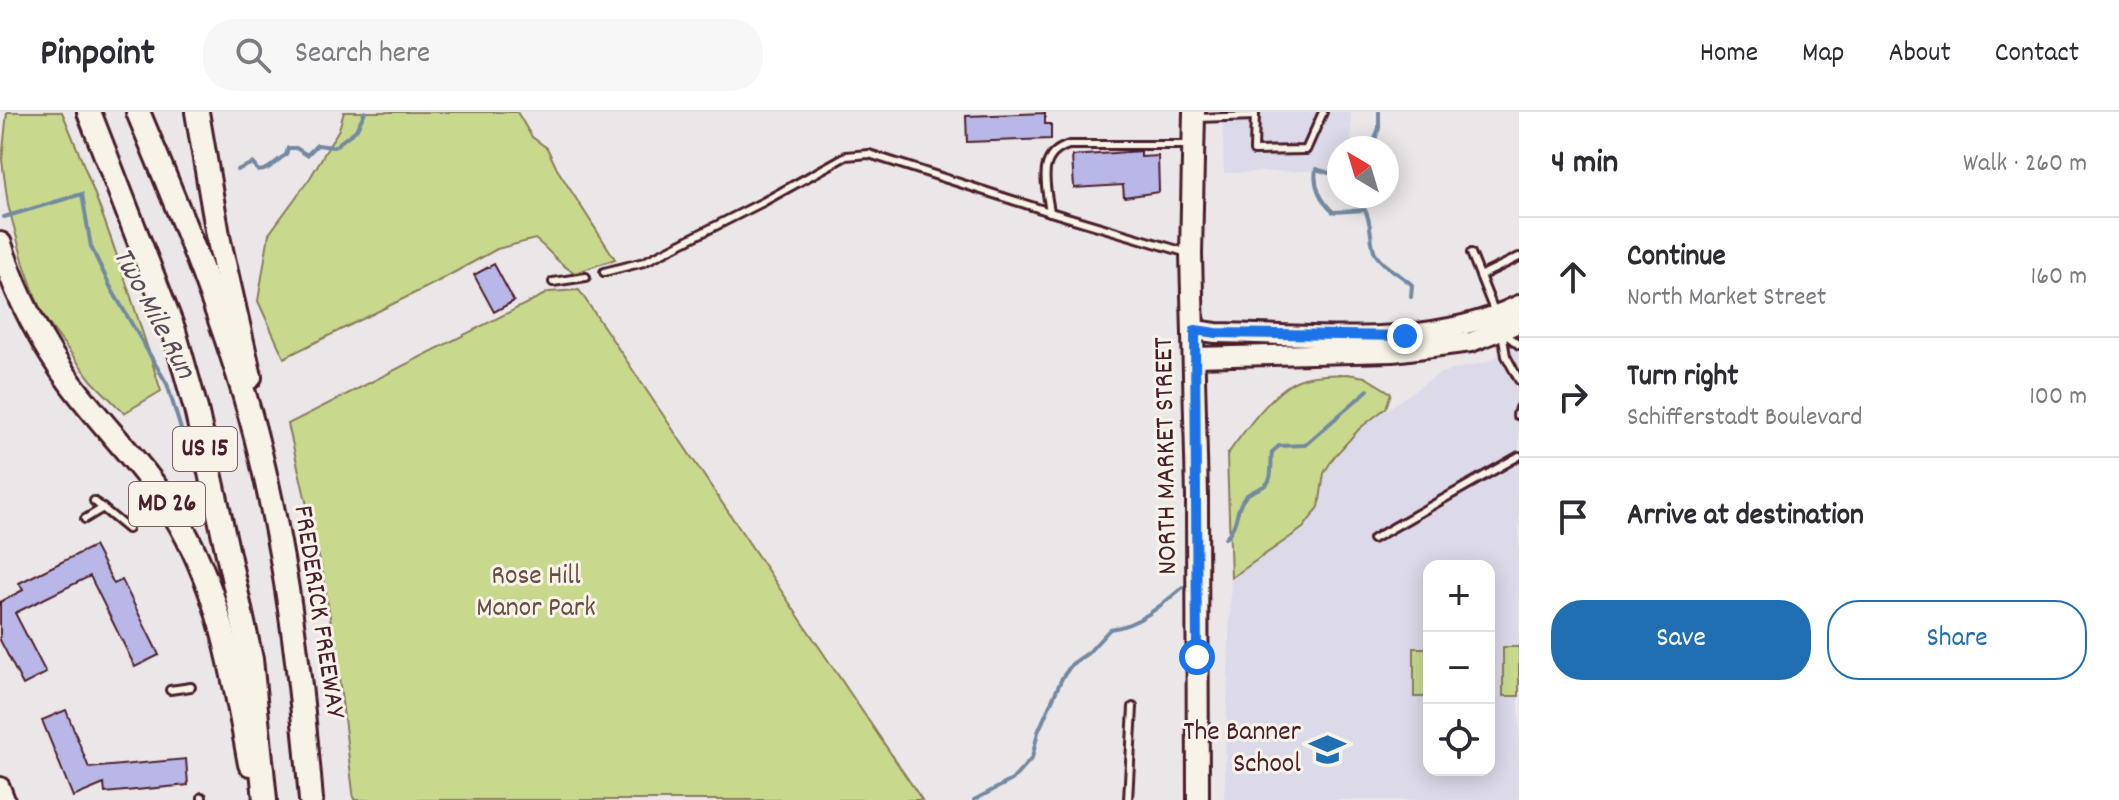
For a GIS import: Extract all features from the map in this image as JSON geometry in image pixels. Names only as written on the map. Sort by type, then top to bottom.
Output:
[{"type":"highway","name":"US 15","points":[[89,112],[174,331],[196,409],[251,659],[265,800]]},
{"type":"highway","name":"US 15","points":[[138,112],[209,291],[255,434]]},
{"type":"highway","points":[[197,112],[219,241],[249,365],[255,434]]},
{"type":"highway","name":"MD 26","points":[[0,244],[29,315],[54,359],[155,487],[190,542],[212,594],[225,638],[257,800]]},
{"type":"highway","name":"FREDERICK FREEWAY","points":[[255,434],[290,605],[311,800]]},
{"type":"main road","name":"NORTH MARKET STREET","points":[[1194,115],[1191,254],[1195,330],[1198,800]]},
{"type":"main road","points":[[1195,357],[1393,352],[1471,342],[1519,305]]},
{"type":"main road","points":[[1195,330],[1405,336],[1457,326],[1519,323]]},
{"type":"main road","points":[[0,787],[5,800]]},
{"type":"lane","points":[[1194,115],[1255,114],[1254,151],[1306,150],[1323,112]]},
{"type":"lane","points":[[1050,212],[1046,162],[1060,147],[1193,145]]},
{"type":"lane","points":[[604,272],[644,262],[846,156],[869,154],[1191,254]]},
{"type":"lane","points":[[1471,253],[1498,324],[1506,356],[1519,380]]},
{"type":"lane","points":[[1480,276],[1519,257]]},
{"type":"lane","points":[[553,282],[586,277]]},
{"type":"lane","points":[[1498,324],[1519,345]]},
{"type":"lane","points":[[1373,539],[1519,456]]},
{"type":"lane","points":[[94,501],[128,529]]},
{"type":"lane","points":[[85,519],[103,508]]},
{"type":"lane","points":[[170,690],[191,687]]},
{"type":"lane","points":[[1128,800],[1133,707]]},
{"type":"shaded area","points":[[1222,112],[1351,112],[1351,136],[1327,136],[1327,170],[1224,173]]},
{"type":"shaded area","points":[[1519,345],[1519,800],[1224,800],[1231,578],[1303,527],[1319,507],[1324,473],[1360,428],[1440,373],[1486,362]]},
{"type":"green space","points":[[7,112],[62,112],[90,181],[161,391],[124,413],[92,381],[42,315],[8,205],[2,160]]},
{"type":"green space","points":[[344,112],[517,112],[532,137],[547,148],[557,169],[615,259],[575,273],[535,239],[497,249],[284,358],[258,301],[269,234],[310,178],[339,129]]},
{"type":"green space","name":"Rose Hill Manor Park","points":[[579,290],[922,800],[354,800],[336,653],[322,570],[288,424],[549,292]]},
{"type":"green space","points":[[1347,374],[1365,377],[1391,393],[1386,408],[1360,428],[1334,457],[1324,473],[1319,507],[1303,528],[1231,578],[1227,455],[1258,414],[1287,386],[1308,377]]},
{"type":"green space","points":[[1503,647],[1519,647],[1519,696],[1503,696]]},
{"type":"green space","points":[[1414,648],[1423,648],[1423,697],[1414,697]]},
{"type":"building","points":[[1045,113],[1045,124],[1051,124],[1051,139],[967,142],[966,116]]},
{"type":"building","points":[[1141,151],[1141,157],[1158,156],[1159,192],[1124,197],[1123,185],[1074,188],[1072,156]]},
{"type":"building","points":[[494,264],[514,301],[494,312],[474,275]]},
{"type":"building","points":[[94,546],[114,584],[122,580],[159,655],[135,667],[90,576],[15,613],[46,673],[23,685],[0,640],[0,602],[23,590],[19,583]]},
{"type":"building","points":[[66,710],[89,768],[186,759],[188,785],[105,793],[104,784],[73,797],[42,720]]},
{"type":"waterway","name":"Two Mile Run","points":[[237,170],[253,163],[258,171],[266,169],[286,155],[288,148],[296,148],[307,155],[317,145],[334,147],[356,130],[365,112]]},
{"type":"waterway","points":[[1376,136],[1379,112]]},
{"type":"waterway","points":[[1327,172],[1316,169],[1317,187],[1327,205]]},
{"type":"waterway","name":"Two Mile Run","points":[[4,217],[82,194],[91,247],[112,290],[167,384],[184,439]]},
{"type":"waterway","points":[[1329,208],[1333,212],[1365,210],[1376,255],[1383,264],[1412,285],[1411,297]]},
{"type":"waterway","points":[[1225,538],[1245,497],[1268,482],[1272,452],[1279,446],[1305,445],[1368,390]]},
{"type":"waterway","points":[[974,800],[1012,780],[1032,758],[1038,732],[1062,678],[1072,664],[1088,653],[1110,629],[1140,619],[1183,587]]},
{"type":"place","name":"The Banner School","points":[[1327,750]]},
{"type":"route","points":[[1197,657],[1195,330],[1405,336]]}]
